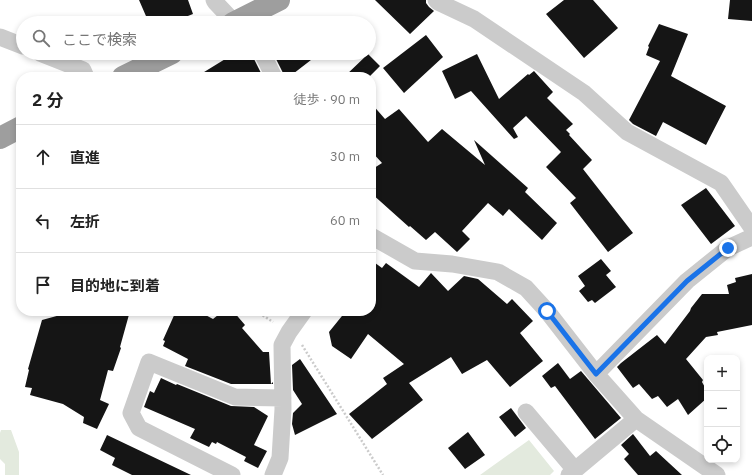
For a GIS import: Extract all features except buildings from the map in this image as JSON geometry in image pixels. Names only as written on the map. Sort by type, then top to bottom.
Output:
[{"type":"highway","points":[[249,16],[279,0]]},
{"type":"highway","points":[[133,72],[158,60]]},
{"type":"highway","points":[[0,138],[16,130]]},
{"type":"street","points":[[214,0],[216,4],[233,16]]},
{"type":"street","points":[[436,0],[474,19],[584,93],[627,132],[721,183],[752,228]]},
{"type":"street","points":[[0,37],[16,43]]},
{"type":"street","points":[[58,60],[83,70],[84,72]]},
{"type":"street","points":[[266,60],[272,72]]},
{"type":"street","points":[[596,374],[687,281],[728,248],[752,237]]},
{"type":"street","points":[[376,239],[415,261],[452,264],[498,272],[526,288],[547,311],[596,374],[636,419],[717,475]]},
{"type":"street","points":[[272,475],[280,458],[283,409],[282,345],[300,316]]},
{"type":"street","points":[[232,475],[139,428],[131,413],[149,362],[235,397],[283,398]]},
{"type":"street","points":[[526,412],[572,472],[636,419]]},
{"type":"path","points":[[264,316],[299,340],[383,475]]},
{"type":"shaded area","points":[[1,430],[11,430],[19,452],[19,475],[5,475],[5,464],[0,459]]},
{"type":"shaded area","points":[[529,440],[554,471],[550,475],[480,475]]},
{"type":"route","points":[[547,311],[596,374],[687,281],[728,248]]}]
